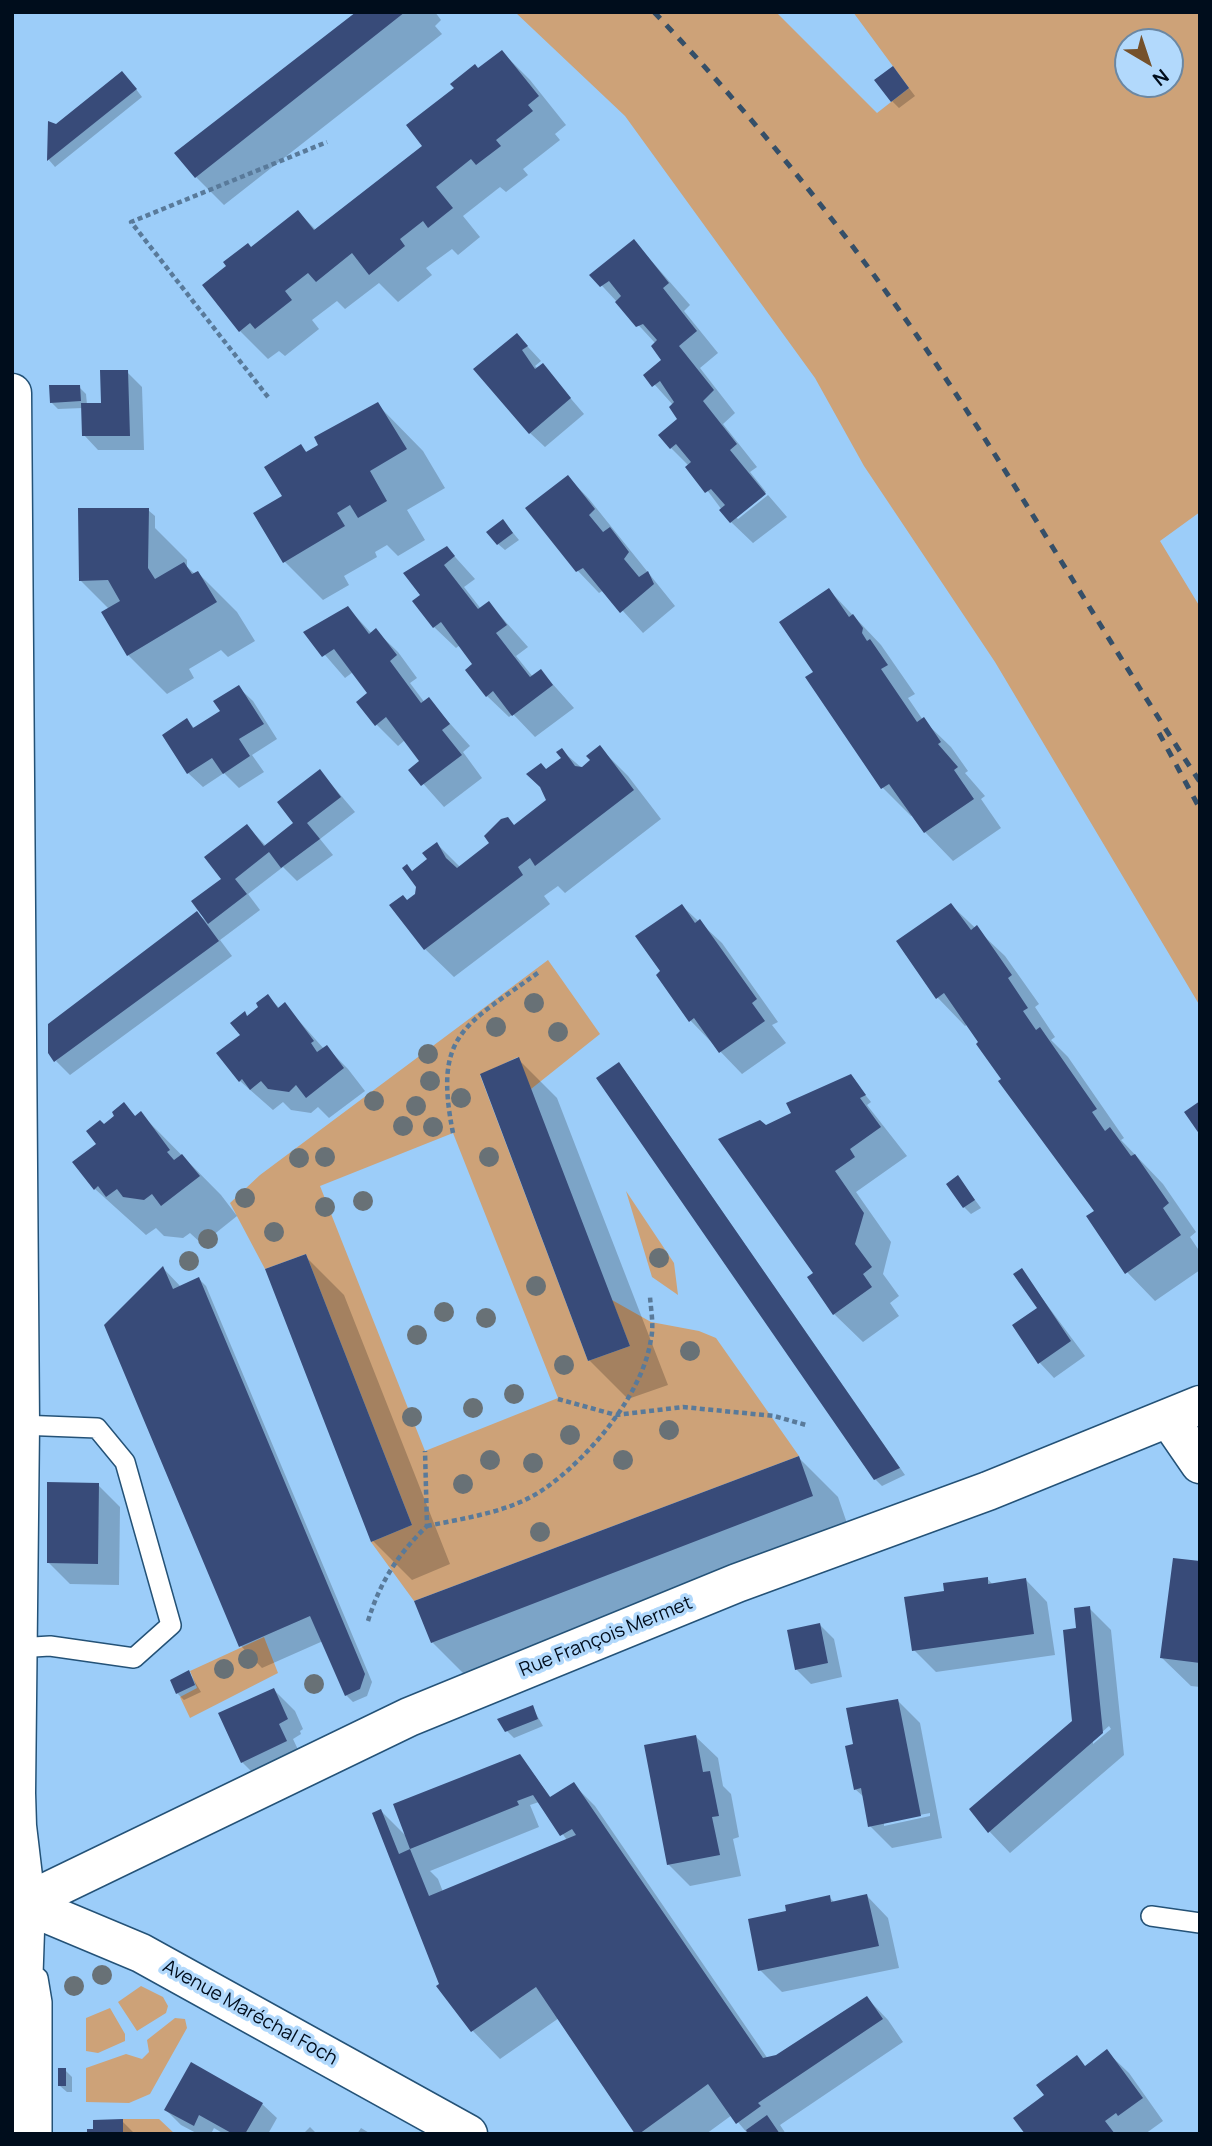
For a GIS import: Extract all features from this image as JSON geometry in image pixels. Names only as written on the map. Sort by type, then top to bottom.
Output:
[{"type":"main road","points":[[12,393],[20,1424],[16,1826],[18,2134]]},
{"type":"main road","points":[[1184,1412],[1200,1464]]},
{"type":"main road","name":"Rue François Mermet","points":[[16,1909],[409,1717],[737,1583],[976,1496],[1184,1412]]},
{"type":"main road","name":"Avenue Maréchal Foch","points":[[16,1909],[141,1953],[468,2134]]},
{"type":"lane","points":[[17,1648],[50,1646],[134,1658],[171,1625],[125,1462],[97,1429],[20,1424]]},
{"type":"lane","points":[[16,1909],[42,2002],[42,2134]]},
{"type":"lane","points":[[1151,1916],[1200,1923]]},
{"type":"path","points":[[268,397],[131,222],[327,142]]},
{"type":"path","points":[[453,1133],[445,1085],[447,1059],[457,1037],[482,1014],[539,972]]},
{"type":"path","points":[[368,1621],[386,1573],[406,1546],[427,1526],[504,1507],[543,1490],[593,1444],[634,1391],[645,1364],[652,1338],[650,1297]]},
{"type":"path","points":[[558,1399],[616,1415],[683,1407],[774,1416],[806,1425]]},
{"type":"path","points":[[425,1451],[427,1526]]},
{"type":"shaded area","points":[[515,12],[776,12],[877,113],[909,88],[853,12],[1200,12],[1200,512],[1160,541],[1200,607],[1200,1006],[995,662],[864,466],[815,378],[625,116]]},
{"type":"shaded area","points":[[548,960],[600,1034],[531,1089],[518,1057],[480,1075],[588,1361],[630,1346],[612,1300],[651,1322],[699,1331],[716,1338],[799,1456],[414,1601],[371,1542],[412,1525],[306,1254],[265,1269],[230,1203],[260,1175]],"holes":[[[453,1133],[558,1398],[425,1451],[320,1186]]]},
{"type":"shaded area","points":[[626,1191],[674,1263],[678,1295],[652,1277]]},
{"type":"shaded area","points":[[264,1637],[278,1673],[190,1718],[180,1697],[197,1688],[190,1671]]},
{"type":"shaded area","points":[[141,1986],[163,1997],[168,2006],[166,2013],[137,2031],[118,2002]]},
{"type":"shaded area","points":[[110,2008],[125,2034],[125,2041],[98,2053],[86,2051],[86,2018]]},
{"type":"shaded area","points":[[175,2018],[185,2019],[187,2028],[150,2094],[129,2103],[86,2102],[86,2068],[126,2054],[142,2059],[149,2052],[147,2040]]},
{"type":"shaded area","points":[[123,2119],[159,2119],[175,2134],[123,2134]]},
{"type":"building","points":[[356,12],[405,12],[195,178],[174,153]]},
{"type":"building","points":[[502,50],[539,96],[528,105],[533,111],[496,140],[501,146],[476,165],[471,159],[436,187],[453,208],[428,228],[423,221],[400,239],[405,246],[369,275],[352,253],[316,282],[308,273],[285,291],[292,300],[255,329],[250,323],[239,332],[202,285],[226,266],[223,262],[248,243],[251,247],[298,210],[314,230],[422,146],[406,125],[454,88],[450,84],[475,64],[478,68]]},
{"type":"building","points":[[893,66],[909,88],[891,102],[874,80]]},
{"type":"building","points":[[122,71],[137,89],[47,161],[48,121],[56,124]]},
{"type":"building","points":[[634,239],[669,283],[663,288],[697,331],[679,346],[714,390],[703,401],[737,444],[730,450],[766,494],[730,523],[719,510],[725,505],[711,489],[705,493],[685,467],[691,462],[676,444],[670,449],[658,435],[677,419],[669,407],[674,402],[660,381],[652,387],[643,375],[661,360],[651,346],[657,340],[643,324],[636,327],[615,302],[621,296],[609,281],[600,287],[589,275]]},
{"type":"building","points":[[517,333],[528,346],[522,350],[535,369],[543,363],[571,398],[529,434],[473,369]]},
{"type":"building","points":[[100,370],[128,370],[130,436],[82,436],[81,403],[101,403]]},
{"type":"building","points":[[49,385],[80,385],[81,401],[50,403]]},
{"type":"building","points":[[378,402],[407,449],[370,471],[387,501],[358,518],[350,505],[337,513],[345,526],[283,563],[253,513],[282,496],[264,467],[301,444],[306,452],[318,445],[314,437]]},
{"type":"building","points":[[568,475],[595,509],[589,515],[603,532],[610,527],[629,552],[624,559],[639,577],[648,571],[654,584],[620,613],[583,568],[576,572],[525,508]]},
{"type":"building","points":[[78,508],[149,508],[148,568],[155,579],[184,562],[192,574],[198,571],[217,602],[127,656],[101,612],[120,601],[108,580],[79,581]]},
{"type":"building","points":[[503,519],[513,533],[497,545],[486,532]]},
{"type":"building","points":[[447,546],[455,556],[444,565],[478,609],[489,601],[507,625],[496,633],[530,677],[541,669],[553,685],[512,716],[493,691],[486,697],[465,670],[472,664],[441,622],[433,628],[412,601],[420,595],[403,573]]},
{"type":"building","points":[[829,588],[849,617],[853,614],[863,628],[862,633],[867,641],[870,639],[888,665],[881,669],[917,722],[924,717],[941,742],[938,744],[958,767],[954,770],[974,799],[924,833],[889,784],[881,789],[805,677],[813,672],[779,622]]},
{"type":"building","points":[[348,606],[369,634],[376,628],[397,655],[390,661],[421,703],[429,697],[450,724],[442,730],[462,755],[421,786],[408,770],[419,761],[386,717],[375,726],[356,702],[367,693],[334,649],[322,657],[303,632]]},
{"type":"building","points":[[239,685],[264,724],[239,739],[250,756],[223,774],[212,758],[187,774],[162,735],[187,718],[193,728],[220,711],[213,701]]},
{"type":"building","points":[[600,745],[634,790],[535,866],[530,858],[518,867],[523,875],[424,950],[389,905],[403,895],[407,900],[415,894],[416,887],[402,868],[407,864],[412,871],[427,859],[422,853],[437,842],[446,858],[457,868],[489,843],[484,836],[501,819],[508,817],[514,825],[546,800],[540,787],[526,774],[541,763],[546,769],[561,758],[556,752],[562,748],[575,766],[582,767],[590,760],[586,756]]},
{"type":"building","points":[[320,769],[341,797],[307,823],[320,839],[281,868],[269,852],[235,879],[247,894],[208,924],[191,901],[221,879],[204,857],[247,824],[264,846],[293,823],[277,802]]},
{"type":"building","points":[[951,903],[971,930],[977,925],[1012,975],[1008,978],[1028,1008],[1023,1011],[1036,1030],[1040,1027],[1097,1109],[1092,1112],[1105,1131],[1110,1127],[1131,1156],[1135,1154],[1169,1203],[1163,1208],[1181,1235],[1125,1274],[1086,1216],[1094,1211],[998,1081],[1001,1079],[976,1044],[978,1042],[944,993],[936,999],[896,941]]},
{"type":"building","points":[[682,904],[695,923],[700,919],[757,999],[752,1003],[765,1021],[719,1053],[694,1018],[689,1022],[656,975],[660,971],[635,936]]},
{"type":"building","points":[[197,911],[219,941],[54,1062],[48,1053],[48,1024]]},
{"type":"building","points":[[268,994],[278,1008],[285,1002],[314,1041],[311,1043],[317,1052],[327,1045],[344,1068],[306,1098],[296,1085],[289,1092],[268,1089],[261,1081],[250,1090],[242,1079],[239,1082],[216,1053],[240,1035],[230,1023],[245,1011],[247,1016],[258,1007],[256,1003]]},
{"type":"building","points":[[519,1057],[630,1346],[588,1361],[480,1074]]},
{"type":"building","points":[[619,1062],[900,1468],[874,1480],[596,1078]]},
{"type":"building","points":[[851,1074],[866,1095],[860,1098],[881,1127],[850,1149],[855,1157],[835,1171],[864,1213],[855,1244],[872,1267],[863,1274],[872,1287],[833,1315],[807,1277],[813,1273],[718,1139],[760,1120],[766,1125],[791,1113],[786,1103]]},
{"type":"building","points":[[1200,1101],[1200,1135],[1184,1112]]},
{"type":"building","points":[[124,1102],[135,1116],[141,1111],[170,1150],[167,1152],[174,1160],[182,1154],[200,1176],[161,1206],[152,1194],[144,1200],[123,1197],[117,1189],[106,1197],[98,1186],[94,1190],[72,1162],[96,1144],[86,1131],[100,1120],[104,1124],[114,1116],[112,1112]]},
{"type":"building","points":[[958,1175],[975,1200],[963,1208],[946,1184]]},
{"type":"building","points":[[306,1254],[412,1525],[371,1542],[265,1269]]},
{"type":"building","points":[[163,1266],[173,1289],[199,1277],[365,1674],[360,1689],[345,1696],[310,1616],[239,1647],[104,1325]]},
{"type":"building","points":[[1022,1268],[1071,1341],[1038,1364],[1012,1325],[1037,1308],[1013,1274]]},
{"type":"building","points":[[799,1456],[813,1496],[431,1643],[414,1601]]},
{"type":"building","points":[[47,1482],[99,1483],[98,1564],[47,1563]]},
{"type":"building","points":[[1173,1558],[1200,1561],[1200,1663],[1160,1658]]},
{"type":"building","points":[[988,1577],[988,1584],[1026,1578],[1034,1634],[912,1651],[904,1597],[944,1591],[943,1583]]},
{"type":"building","points":[[1090,1606],[1103,1733],[988,1833],[969,1809],[1072,1721],[1063,1630],[1076,1628],[1074,1608]]},
{"type":"building","points":[[820,1623],[828,1663],[795,1670],[787,1630]]},
{"type":"building","points":[[189,1670],[195,1685],[176,1694],[170,1680]]},
{"type":"building","points":[[274,1688],[288,1719],[279,1724],[287,1741],[241,1763],[218,1713]]},
{"type":"building","points":[[898,1699],[921,1816],[868,1827],[861,1788],[854,1790],[845,1746],[853,1744],[846,1708]]},
{"type":"building","points":[[533,1705],[538,1719],[505,1732],[497,1719]]},
{"type":"building","points":[[696,1735],[703,1772],[710,1771],[719,1816],[712,1817],[720,1855],[667,1865],[644,1745]]},
{"type":"building","points":[[520,1754],[550,1797],[574,1782],[763,2058],[776,2055],[867,1996],[883,2019],[758,2103],[761,2106],[736,2124],[708,2084],[639,2134],[635,2134],[536,1987],[471,2032],[436,1986],[439,1984],[372,1813],[381,1809],[399,1854],[410,1849],[393,1804]],"holes":[[[533,1795],[560,1836],[572,1829],[576,1835],[429,1896],[410,1849],[519,1805],[517,1801]]]},
{"type":"building","points":[[867,1894],[879,1946],[758,1971],[748,1919],[786,1911],[785,1905],[830,1895],[831,1902]]},
{"type":"building","points":[[1107,2049],[1143,2098],[1118,2116],[1116,2113],[1105,2121],[1115,2134],[1025,2134],[1013,2118],[1044,2095],[1036,2085],[1077,2055],[1085,2066]]},
{"type":"building","points":[[191,2062],[263,2103],[245,2134],[233,2134],[199,2115],[194,2126],[164,2110]]},
{"type":"building","points":[[58,2068],[66,2068],[66,2086],[58,2086]]},
{"type":"building","points":[[767,2115],[780,2134],[748,2134],[746,2130]]},
{"type":"building","points":[[123,2119],[123,2134],[87,2134],[87,2129],[93,2129],[93,2120]]},
{"type":"railway","points":[[654,12],[723,87],[788,165],[851,244],[911,327],[985,439],[1200,782]]},
{"type":"railway","points":[[1159,733],[1200,809]]}]
